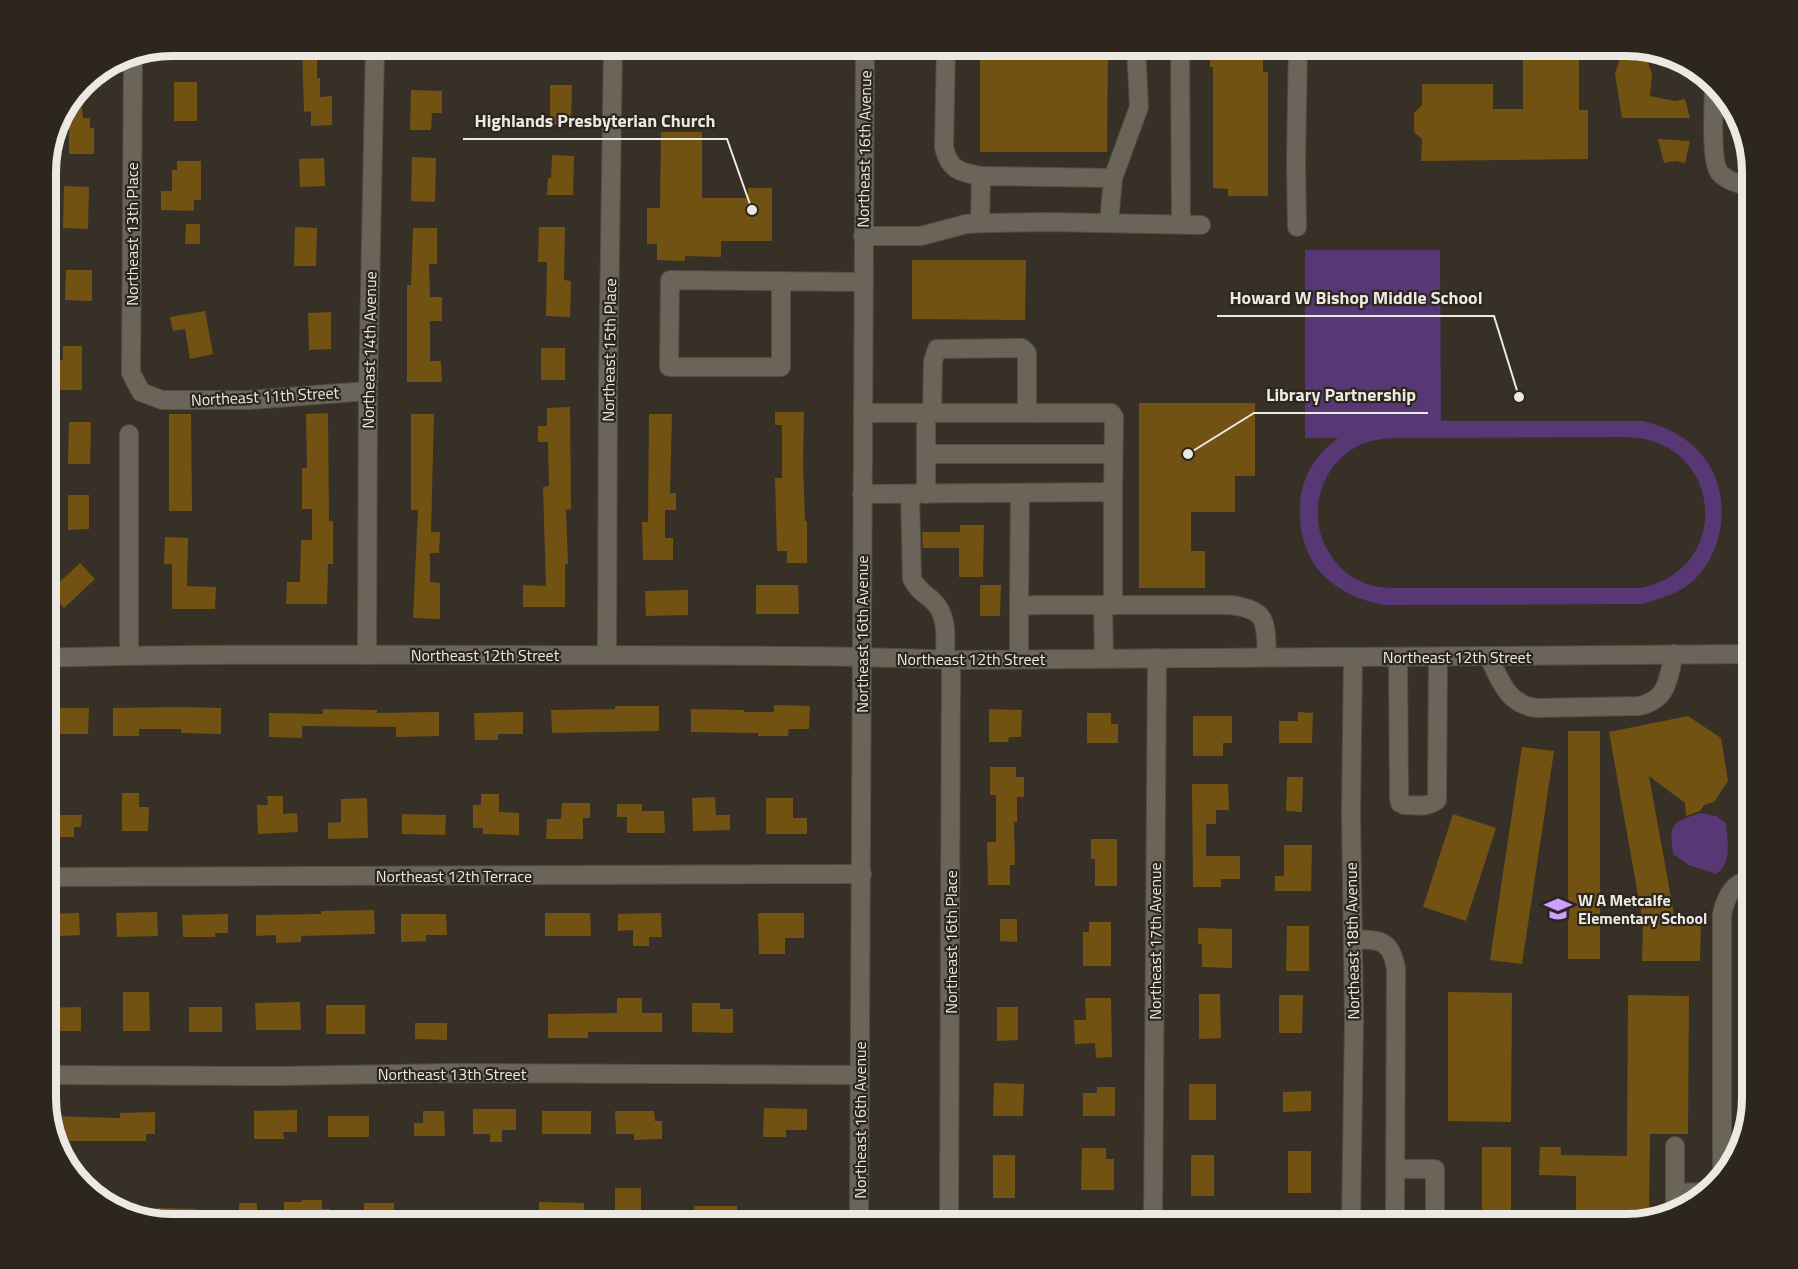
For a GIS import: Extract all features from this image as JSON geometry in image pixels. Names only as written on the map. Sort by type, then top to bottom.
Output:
[{"type":"street","name":"Northeast 14th Avenue","points":[[367,655],[368,391],[375,56]]},
{"type":"street","name":"Northeast 15th Place","points":[[607,655],[613,56]]},
{"type":"street","name":"Northeast 16th Avenue","points":[[859,1214],[865,56]]},
{"type":"street","points":[[946,56],[944,147],[946,157],[959,172],[981,176],[1113,178]]},
{"type":"street","points":[[1108,223],[1113,178],[1139,107],[1137,56]]},
{"type":"street","points":[[1180,56],[1182,224]]},
{"type":"street","points":[[1297,227],[1298,56]]},
{"type":"street","name":"Northeast 13th Place","points":[[133,62],[131,373],[141,392],[162,400]]},
{"type":"street","points":[[1714,95],[1714,158],[1719,172],[1730,181],[1742,185]]},
{"type":"street","points":[[980,223],[981,176]]},
{"type":"street","points":[[863,236],[921,236],[966,224],[980,223],[1201,225]]},
{"type":"street","points":[[781,281],[781,368],[669,367],[670,280],[781,281],[863,282]]},
{"type":"street","name":"Northeast 16th Place","points":[[949,1214],[948,660],[941,610],[916,587],[912,579],[918,494],[926,454],[933,361],[937,349],[1022,348],[1027,353],[1027,413]]},
{"type":"street","name":"Northeast 11th Street","points":[[162,400],[249,400],[368,391]]},
{"type":"street","points":[[863,413],[1111,413],[1113,417],[1113,492],[1104,658]]},
{"type":"street","points":[[129,434],[129,655]]},
{"type":"street","points":[[926,454],[1113,454]]},
{"type":"street","points":[[862,494],[1113,492]]},
{"type":"street","points":[[1019,659],[1020,493]]},
{"type":"street","points":[[1019,606],[1231,604],[1248,607],[1261,616],[1265,624],[1267,657]]},
{"type":"street","points":[[1489,657],[1508,694],[1526,707],[1537,708],[1649,704],[1662,695],[1674,654]]},
{"type":"street","name":"Northeast 12th Street","points":[[56,658],[129,655],[607,655],[948,660],[1742,654]]},
{"type":"street","name":"Northeast 18th Avenue","points":[[1351,1214],[1353,939],[1350,812],[1353,657]]},
{"type":"street","points":[[1398,657],[1399,798],[1400,803],[1404,805],[1427,805],[1437,800],[1438,657]]},
{"type":"street","name":"Northeast 17th Avenue","points":[[1153,1214],[1157,658]]},
{"type":"street","name":"Northeast 12th Terrace","points":[[56,877],[862,874]]},
{"type":"street","points":[[1722,1163],[1722,914],[1726,899],[1734,887],[1742,881]]},
{"type":"street","points":[[1353,939],[1380,940],[1394,955],[1396,969],[1395,1214]]},
{"type":"street","name":"Northeast 13th Street","points":[[56,1075],[281,1076],[485,1073],[860,1075]]},
{"type":"street","points":[[1675,1146],[1675,1203]]},
{"type":"street","points":[[1396,1169],[1435,1169],[1435,1214]]},
{"type":"street","points":[[1675,1193],[1693,1192]]},
{"type":"shaded area","points":[[1305,250],[1440,250],[1441,421],[1643,421],[1663,427],[1681,436],[1692,445],[1705,459],[1715,476],[1722,513],[1720,532],[1705,567],[1693,581],[1663,598],[1643,604],[1383,605],[1345,592],[1325,577],[1309,554],[1301,526],[1301,496],[1304,482],[1316,460],[1338,438],[1305,438]],"holes":[[[1627,437],[1659,444],[1683,459],[1699,481],[1705,507],[1703,533],[1691,557],[1670,576],[1640,588],[1378,587],[1366,584],[1346,573],[1330,554],[1322,539],[1318,523],[1318,506],[1321,490],[1328,475],[1337,462],[1350,451],[1368,442],[1392,438]]]},
{"type":"shaded area","points":[[1700,813],[1716,816],[1726,823],[1727,858],[1716,874],[1689,865],[1673,854],[1671,836],[1674,826],[1683,819]]},
{"type":"building","points":[[302,56],[317,56],[320,97],[332,96],[332,125],[311,126],[311,111],[304,112]]},
{"type":"building","points":[[980,56],[1108,56],[1107,152],[980,152]]},
{"type":"building","points":[[1210,56],[1263,56],[1263,72],[1268,72],[1268,196],[1228,196],[1228,189],[1213,188],[1213,67],[1210,67]]},
{"type":"building","points":[[1420,56],[1480,56],[1480,58],[1420,58]]},
{"type":"building","points":[[1579,56],[1579,110],[1588,110],[1588,159],[1421,161],[1422,139],[1414,132],[1414,113],[1422,105],[1422,84],[1493,84],[1493,109],[1523,109],[1523,57]]},
{"type":"building","points":[[1621,56],[1646,57],[1652,74],[1650,96],[1675,101],[1685,99],[1690,118],[1622,118],[1615,74]]},
{"type":"building","points":[[174,82],[197,82],[197,121],[174,121]]},
{"type":"building","points":[[550,85],[572,85],[571,125],[550,125]]},
{"type":"building","points":[[411,90],[442,91],[442,113],[432,113],[431,130],[410,130]]},
{"type":"building","points":[[74,108],[82,108],[83,118],[90,118],[90,128],[94,128],[94,154],[69,154],[69,116]]},
{"type":"building","points":[[661,132],[702,132],[702,198],[748,198],[748,188],[772,188],[772,241],[721,241],[721,257],[685,256],[685,261],[657,260],[657,244],[647,244],[647,208],[660,208]]},
{"type":"building","points":[[1658,139],[1690,141],[1685,163],[1675,161],[1664,163]]},
{"type":"building","points":[[552,155],[574,156],[573,195],[547,195],[548,178],[551,178]]},
{"type":"building","points":[[412,157],[436,158],[435,202],[411,201]]},
{"type":"building","points":[[324,158],[325,186],[300,187],[299,159]]},
{"type":"building","points":[[177,161],[201,161],[201,200],[194,200],[194,211],[161,210],[161,191],[172,191],[172,170],[177,170]]},
{"type":"building","points":[[64,186],[89,187],[88,229],[63,228]]},
{"type":"building","points":[[186,224],[200,224],[200,244],[185,244]]},
{"type":"building","points":[[295,227],[317,228],[316,266],[294,266]]},
{"type":"building","points":[[539,227],[565,227],[564,280],[571,281],[570,317],[546,316],[547,262],[538,262]]},
{"type":"building","points":[[413,228],[437,228],[437,264],[429,264],[430,297],[442,297],[442,321],[430,321],[430,361],[441,361],[442,382],[407,382],[407,285],[411,285]]},
{"type":"building","points":[[912,260],[1026,260],[1025,320],[912,319]]},
{"type":"building","points":[[66,270],[92,270],[92,301],[65,300]]},
{"type":"building","points":[[205,311],[213,354],[190,359],[185,329],[173,331],[170,317]]},
{"type":"building","points":[[331,312],[331,349],[309,350],[308,313]]},
{"type":"building","points":[[63,346],[82,346],[82,390],[57,390],[56,360],[63,360]]},
{"type":"building","points":[[541,348],[565,348],[565,380],[541,380]]},
{"type":"building","points":[[1139,403],[1255,403],[1255,476],[1235,476],[1235,512],[1191,512],[1191,551],[1205,551],[1205,588],[1139,588]]},
{"type":"building","points":[[570,407],[571,509],[566,510],[568,564],[565,564],[565,607],[523,607],[523,585],[546,586],[543,487],[549,486],[548,442],[538,442],[538,426],[547,426],[547,408]]},
{"type":"building","points":[[775,412],[804,412],[803,467],[807,563],[787,563],[787,551],[777,551],[775,478],[782,478],[782,425],[775,425]]},
{"type":"building","points":[[328,413],[329,521],[333,521],[333,564],[328,564],[327,604],[286,604],[287,582],[300,582],[301,540],[312,540],[312,509],[302,509],[302,468],[307,468],[306,414]]},
{"type":"building","points":[[169,414],[191,414],[192,511],[169,511]]},
{"type":"building","points":[[411,414],[434,414],[431,532],[440,532],[439,553],[430,553],[430,582],[440,583],[440,619],[413,618],[418,510],[411,510]]},
{"type":"building","points":[[649,414],[672,414],[670,493],[676,493],[676,510],[665,510],[665,538],[673,538],[673,560],[643,560],[642,522],[648,522]]},
{"type":"building","points":[[69,422],[91,422],[90,464],[68,464]]},
{"type":"building","points":[[68,495],[89,495],[89,529],[68,530]]},
{"type":"building","points":[[960,525],[984,525],[983,577],[959,577],[959,548],[923,548],[922,532],[960,532]]},
{"type":"building","points":[[165,537],[188,538],[187,586],[216,587],[215,609],[172,609],[172,564],[164,564]]},
{"type":"building","points":[[80,563],[95,579],[64,608],[56,599],[56,585]]},
{"type":"building","points":[[756,585],[798,585],[799,614],[756,614]]},
{"type":"building","points":[[980,585],[1001,585],[1000,616],[980,616]]},
{"type":"building","points":[[688,590],[688,615],[646,616],[645,591]]},
{"type":"building","points":[[774,705],[810,706],[809,729],[789,729],[788,736],[691,732],[691,709],[774,712]]},
{"type":"building","points":[[615,706],[659,706],[659,731],[552,733],[551,710],[615,709]]},
{"type":"building","points":[[56,708],[89,708],[88,734],[56,734]]},
{"type":"building","points":[[113,708],[221,708],[221,734],[181,733],[181,729],[139,729],[139,736],[113,736]]},
{"type":"building","points":[[323,709],[377,710],[377,713],[439,712],[439,736],[396,737],[396,727],[302,726],[302,738],[269,737],[269,713],[323,714]]},
{"type":"building","points":[[989,709],[1022,710],[1021,737],[1009,737],[1008,742],[989,742]]},
{"type":"building","points":[[523,712],[523,734],[498,734],[498,740],[475,740],[474,713]]},
{"type":"building","points":[[1298,712],[1313,713],[1312,743],[1279,743],[1279,721],[1298,721]]},
{"type":"building","points":[[1087,713],[1111,713],[1111,724],[1118,724],[1118,743],[1087,743]]},
{"type":"building","points":[[1193,716],[1232,716],[1232,743],[1223,743],[1223,756],[1193,756]]},
{"type":"building","points":[[1688,716],[1721,738],[1728,781],[1714,802],[1686,816],[1685,803],[1649,776],[1675,920],[1701,920],[1700,961],[1642,961],[1643,923],[1609,732]]},
{"type":"building","points":[[1568,731],[1600,731],[1600,959],[1568,959]]},
{"type":"building","points":[[1522,747],[1554,751],[1522,964],[1490,960]]},
{"type":"building","points":[[990,767],[1016,767],[1016,777],[1024,777],[1024,797],[1017,797],[1017,822],[1014,822],[1015,865],[1010,865],[1010,885],[988,885],[987,842],[996,842],[996,795],[990,795]]},
{"type":"building","points":[[1287,777],[1303,777],[1302,812],[1286,811]]},
{"type":"building","points":[[1192,784],[1228,784],[1229,810],[1216,810],[1216,824],[1206,824],[1206,856],[1240,856],[1240,879],[1221,879],[1221,887],[1193,887]]},
{"type":"building","points":[[122,793],[139,793],[139,807],[149,807],[148,831],[122,831]]},
{"type":"building","points":[[481,794],[499,794],[499,812],[519,813],[519,835],[483,834],[483,828],[473,828],[473,805],[481,805]]},
{"type":"building","points":[[267,796],[283,796],[283,814],[297,813],[298,832],[258,834],[257,805],[268,805]]},
{"type":"building","points":[[715,797],[716,815],[730,815],[730,830],[693,831],[692,798]]},
{"type":"building","points":[[367,798],[368,838],[328,839],[328,823],[341,822],[341,799]]},
{"type":"building","points":[[766,798],[793,798],[793,818],[807,818],[807,834],[766,834]]},
{"type":"building","points":[[562,803],[590,803],[590,818],[583,818],[583,839],[546,839],[547,819],[561,819]]},
{"type":"building","points":[[617,804],[642,804],[642,811],[664,811],[665,833],[627,833],[627,817],[617,817]]},
{"type":"building","points":[[402,814],[446,815],[445,835],[402,834]]},
{"type":"building","points":[[1453,814],[1496,828],[1466,921],[1423,907]]},
{"type":"building","points":[[56,815],[82,815],[81,827],[74,827],[74,837],[56,837]]},
{"type":"building","points":[[1091,839],[1117,839],[1117,886],[1095,886],[1095,859],[1091,859]]},
{"type":"building","points":[[1284,845],[1312,845],[1311,891],[1275,891],[1275,876],[1284,876]]},
{"type":"building","points":[[374,910],[375,934],[301,936],[301,942],[276,943],[276,935],[256,936],[256,915]]},
{"type":"building","points":[[157,912],[158,936],[117,937],[116,913]]},
{"type":"building","points":[[79,913],[80,935],[60,936],[60,942],[56,942],[56,914]]},
{"type":"building","points":[[545,913],[590,913],[591,936],[545,936]]},
{"type":"building","points":[[661,913],[662,937],[649,937],[649,946],[633,946],[633,930],[618,931],[618,914]]},
{"type":"building","points":[[758,913],[804,913],[804,938],[785,938],[785,954],[759,954]]},
{"type":"building","points":[[228,914],[228,933],[215,933],[215,937],[183,937],[182,915]]},
{"type":"building","points":[[401,914],[446,914],[447,935],[426,935],[426,941],[401,942]]},
{"type":"building","points":[[1000,919],[1017,919],[1017,942],[1000,941]]},
{"type":"building","points":[[1089,922],[1111,922],[1111,966],[1083,966],[1083,932],[1089,932]]},
{"type":"building","points":[[1287,926],[1309,926],[1309,971],[1286,971]]},
{"type":"building","points":[[1198,928],[1232,929],[1232,968],[1202,967],[1202,944],[1198,944]]},
{"type":"building","points":[[123,992],[149,992],[150,1031],[123,1031]]},
{"type":"building","points":[[1448,992],[1512,993],[1511,1122],[1448,1121]]},
{"type":"building","points":[[1199,994],[1220,994],[1221,1038],[1199,1039]]},
{"type":"building","points":[[1279,995],[1303,995],[1302,1033],[1279,1033]]},
{"type":"building","points":[[1628,995],[1689,996],[1688,1134],[1650,1134],[1649,1212],[1576,1212],[1576,1176],[1539,1175],[1540,1147],[1561,1147],[1561,1155],[1627,1156]]},
{"type":"building","points":[[617,998],[642,998],[642,1013],[662,1013],[662,1032],[588,1032],[588,1038],[548,1038],[548,1014],[617,1013]]},
{"type":"building","points":[[1085,998],[1111,998],[1112,1057],[1096,1058],[1095,1043],[1075,1044],[1074,1020],[1086,1020]]},
{"type":"building","points":[[300,1002],[301,1030],[256,1030],[255,1003]]},
{"type":"building","points":[[692,1003],[720,1003],[720,1009],[733,1009],[733,1033],[692,1032]]},
{"type":"building","points":[[326,1005],[365,1005],[365,1034],[326,1034]]},
{"type":"building","points":[[81,1007],[81,1031],[56,1031],[56,1008]]},
{"type":"building","points":[[189,1007],[222,1007],[222,1032],[189,1032]]},
{"type":"building","points":[[997,1007],[1018,1007],[1018,1040],[997,1041]]},
{"type":"building","points":[[415,1023],[447,1023],[447,1040],[415,1039]]},
{"type":"building","points":[[994,1083],[1024,1084],[1023,1116],[993,1116]]},
{"type":"building","points":[[1189,1084],[1216,1084],[1216,1120],[1189,1120]]},
{"type":"building","points":[[1097,1087],[1115,1087],[1115,1116],[1083,1116],[1083,1093],[1097,1093]]},
{"type":"building","points":[[1311,1091],[1311,1111],[1283,1112],[1283,1092]]},
{"type":"building","points":[[764,1108],[807,1109],[807,1130],[786,1130],[786,1137],[763,1137]]},
{"type":"building","points":[[473,1109],[516,1109],[516,1130],[502,1130],[502,1142],[490,1142],[490,1134],[473,1134]]},
{"type":"building","points":[[297,1110],[297,1132],[283,1132],[284,1139],[254,1139],[254,1111]]},
{"type":"building","points":[[423,1111],[444,1111],[445,1136],[414,1136],[414,1123],[423,1123]]},
{"type":"building","points":[[542,1111],[591,1111],[591,1134],[542,1134]]},
{"type":"building","points":[[615,1111],[654,1111],[655,1121],[662,1121],[662,1139],[634,1140],[634,1134],[616,1134]]},
{"type":"building","points":[[155,1112],[155,1134],[146,1134],[146,1141],[64,1141],[58,1116],[120,1118],[120,1113]]},
{"type":"building","points":[[328,1116],[369,1116],[369,1137],[328,1137]]},
{"type":"building","points":[[1482,1147],[1511,1147],[1511,1214],[1482,1214]]},
{"type":"building","points":[[1082,1148],[1106,1148],[1106,1159],[1114,1159],[1114,1190],[1081,1190]]},
{"type":"building","points":[[1288,1151],[1311,1151],[1311,1193],[1288,1193]]},
{"type":"building","points":[[993,1155],[1015,1155],[1015,1198],[993,1198]]},
{"type":"building","points":[[1191,1155],[1214,1155],[1214,1196],[1191,1196]]},
{"type":"building","points":[[615,1188],[641,1188],[641,1211],[662,1211],[662,1214],[615,1214]]},
{"type":"building","points":[[302,1200],[322,1200],[322,1209],[330,1209],[330,1214],[284,1214],[284,1202],[302,1202]]},
{"type":"building","points":[[539,1202],[584,1203],[584,1214],[539,1214]]},
{"type":"building","points":[[239,1203],[257,1203],[257,1214],[239,1214]]},
{"type":"building","points":[[364,1203],[394,1203],[394,1214],[364,1214]]},
{"type":"building","points":[[694,1206],[737,1206],[737,1211],[806,1210],[806,1214],[694,1214]]},
{"type":"building","points":[[157,1208],[197,1209],[197,1214],[157,1213]]},
{"type":"building","points":[[418,1210],[484,1212],[484,1214],[418,1214]]},
{"type":"place","name":"Highlands Presbyterian Church","points":[[752,210]]},
{"type":"place","name":"Howard W Bishop Middle School","points":[[1519,397]]},
{"type":"place","name":"Library Partnership","points":[[1188,454]]},
{"type":"place","name":"W A Metcalfe Elementary School","points":[[1558,909]]}]
